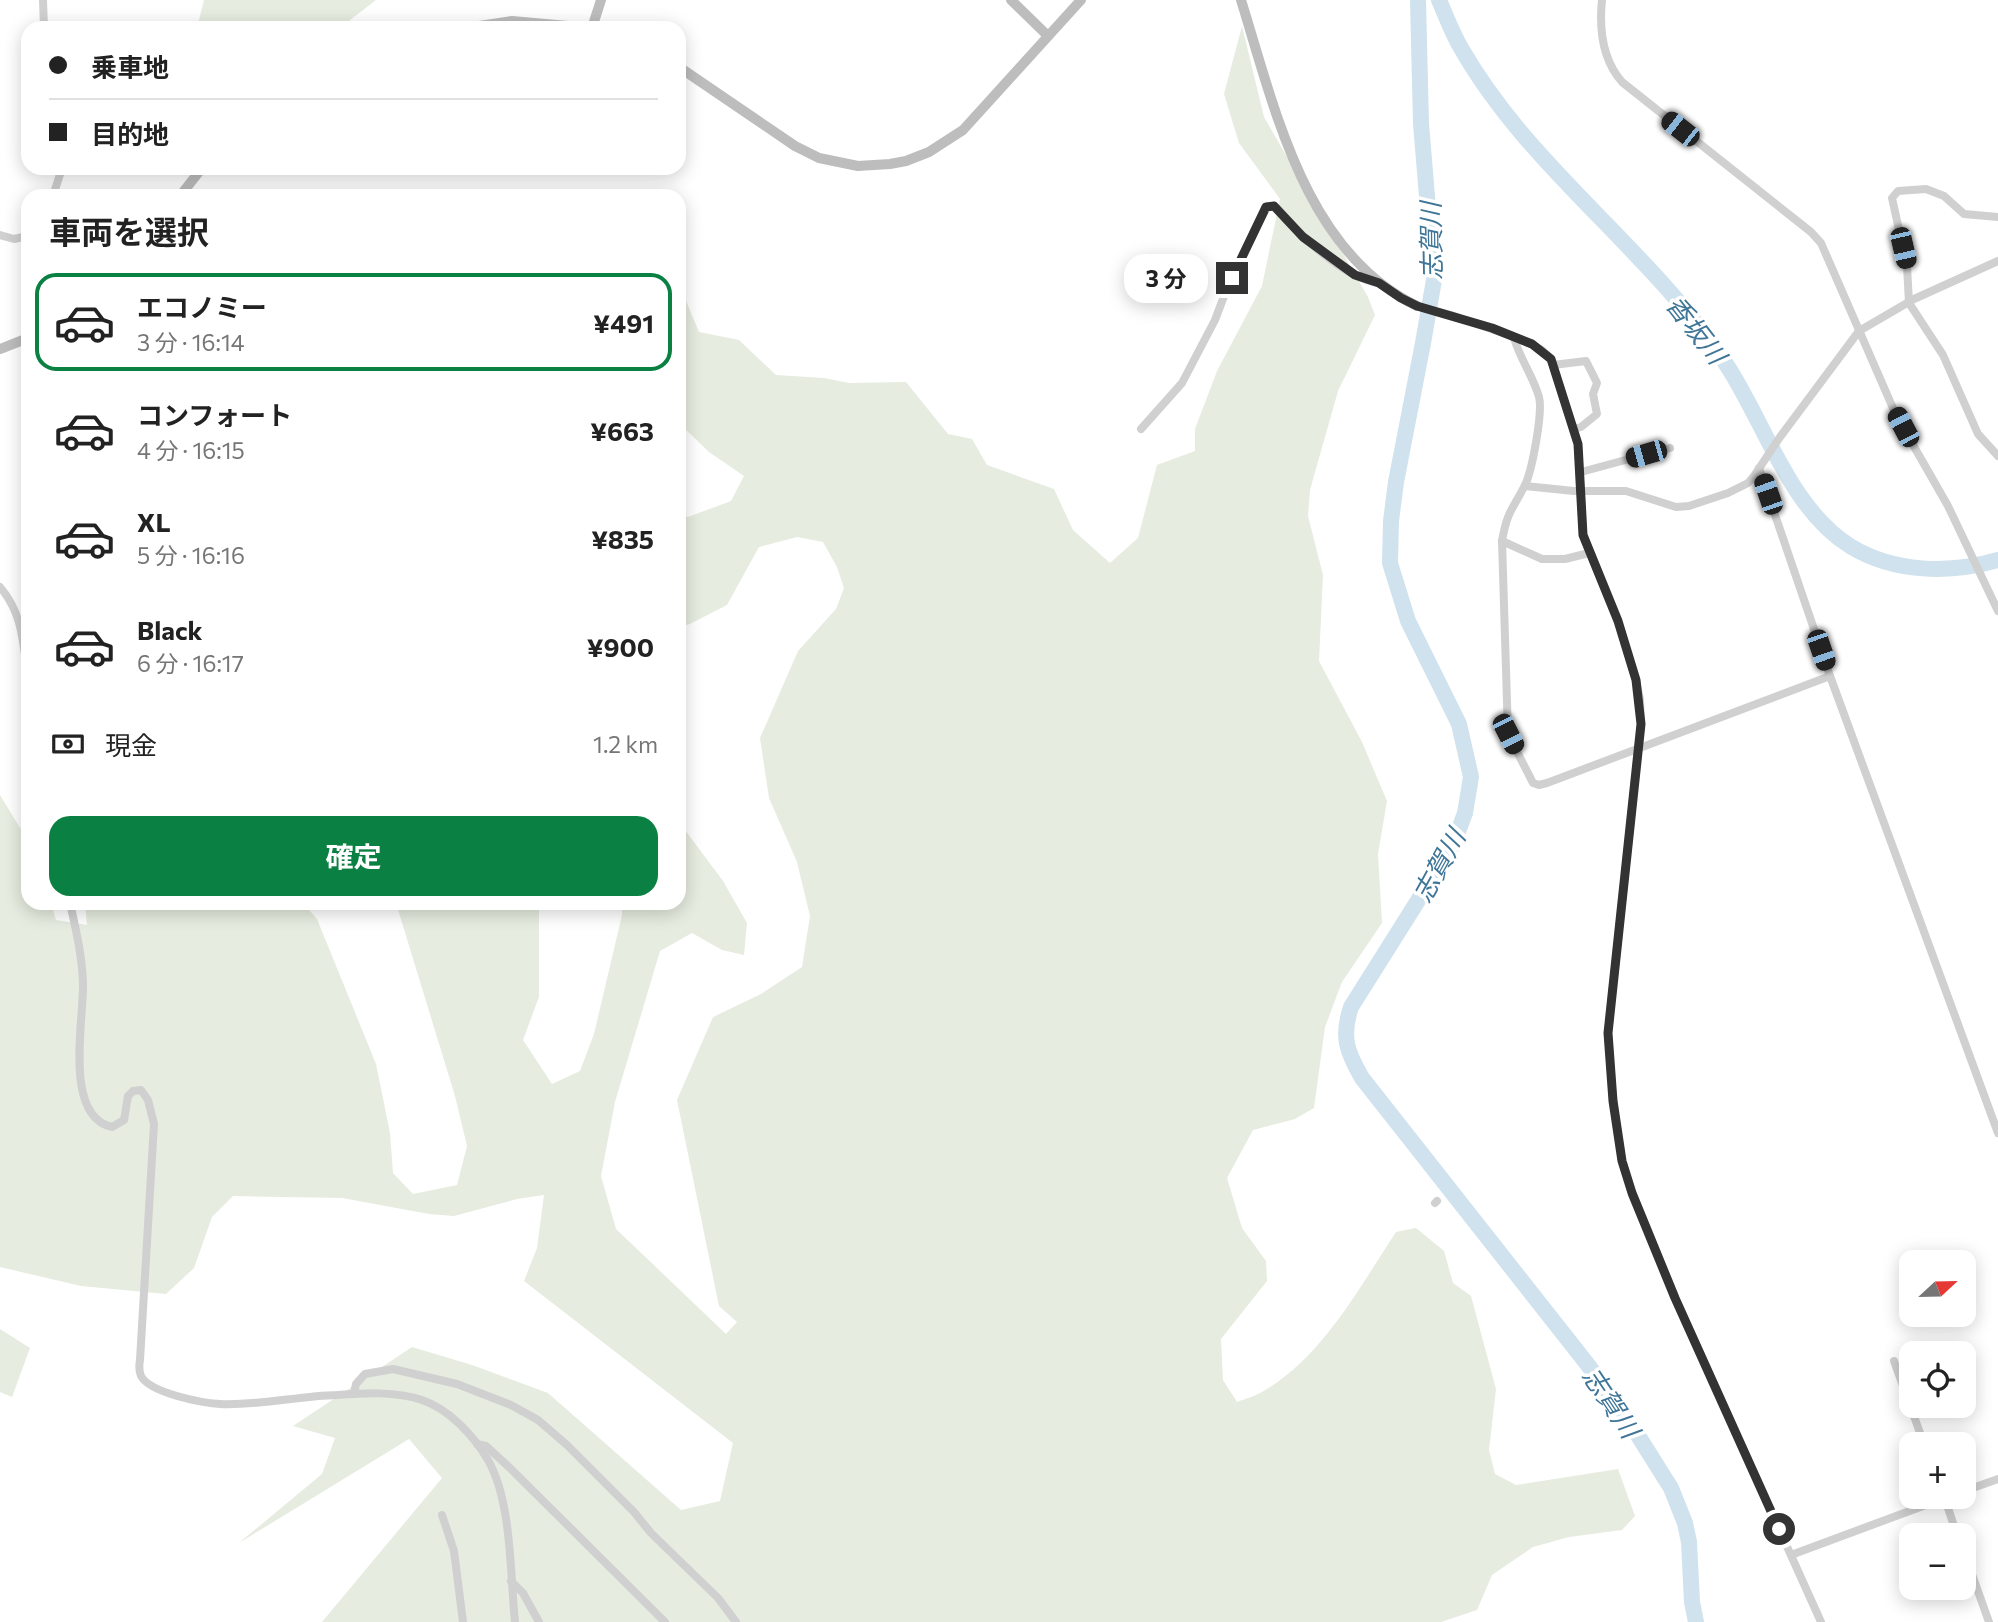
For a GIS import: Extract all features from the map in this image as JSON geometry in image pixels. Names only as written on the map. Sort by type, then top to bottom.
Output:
[{"type":"street","points":[[43,0],[44,21]]},
{"type":"street","points":[[594,21],[601,0]]},
{"type":"street","points":[[1011,0],[1048,36]]},
{"type":"street","points":[[686,71],[807,153],[832,163],[876,166],[906,161],[951,139],[972,121],[1081,0]]},
{"type":"street","points":[[1241,0],[1280,131],[1292,160],[1321,212],[1354,257],[1379,283],[1401,298],[1542,350],[1553,365],[1579,452],[1582,530],[1618,621],[1636,680],[1641,707],[1608,1033],[1613,1101],[1622,1161],[1632,1193],[1675,1298],[1821,1622]]},
{"type":"street","points":[[1602,0],[1604,45],[1616,75],[1639,97],[1816,237],[1828,256],[1896,415],[1966,543],[1998,611]]},
{"type":"street","points":[[186,189],[196,175]]},
{"type":"street","points":[[1998,217],[1964,214],[1944,196],[1926,189],[1905,189],[1894,193],[1892,203],[1907,266],[1909,303],[1943,355],[1978,434],[1998,457]]},
{"type":"street","points":[[1141,429],[1182,383],[1215,320],[1266,207],[1274,206],[1303,237],[1339,265],[1371,282],[1379,283]]},
{"type":"street","points":[[0,235],[13,239],[21,237]]},
{"type":"street","points":[[1525,486],[1574,491],[1626,491],[1663,504],[1682,506],[1716,497],[1742,486],[1752,480],[1780,436],[1859,331],[1909,303],[1998,261]]},
{"type":"street","points":[[1514,338],[1538,394],[1540,405],[1538,430],[1525,486],[1508,513],[1502,541],[1508,734],[1533,783],[1547,783],[1830,676]]},
{"type":"street","points":[[0,349],[21,341]]},
{"type":"street","points":[[1553,365],[1586,361],[1597,383],[1593,394],[1597,414],[1581,427],[1574,429]]},
{"type":"street","points":[[1580,472],[1670,448]]},
{"type":"street","points":[[1760,466],[1830,676],[1998,1133]]},
{"type":"street","points":[[1502,541],[1542,559],[1565,559],[1589,552]]},
{"type":"street","points":[[0,587],[11,600],[18,615],[21,634]]},
{"type":"street","points":[[71,910],[81,955],[82,1016],[79,1059],[84,1100],[98,1121],[112,1127],[124,1120],[128,1097],[133,1091],[141,1090],[148,1100],[154,1124],[139,1360],[141,1375],[152,1386],[169,1393],[219,1404],[383,1394],[421,1400],[448,1415],[477,1444],[495,1473],[502,1499],[515,1622]]},
{"type":"street","points":[[1894,1361],[1920,1432]]},
{"type":"street","points":[[354,1394],[356,1384],[365,1374],[393,1369],[457,1384],[511,1405],[538,1420],[634,1512],[718,1598],[736,1622]]},
{"type":"street","points":[[477,1444],[486,1446],[496,1454],[665,1622]]},
{"type":"street","points":[[1976,1487],[1998,1479]]},
{"type":"street","points":[[1791,1555],[1914,1509]]},
{"type":"street","points":[[442,1515],[454,1551],[463,1622]]},
{"type":"street","points":[[511,1581],[523,1593],[539,1622]]},
{"type":"street","points":[[1976,1586],[1989,1622]]},
{"type":"shaded area","points":[[204,0],[376,0],[350,21],[199,21]]},
{"type":"shaded area","points":[[1242,26],[1264,117],[1368,297],[1375,315],[1338,391],[1310,490],[1308,516],[1323,575],[1319,661],[1362,742],[1387,801],[1378,854],[1382,923],[1342,982],[1325,1027],[1314,1108],[1295,1119],[1253,1130],[1227,1178],[1242,1228],[1266,1261],[1267,1281],[1221,1339],[1223,1380],[1237,1402],[1259,1393],[1283,1378],[1303,1361],[1338,1320],[1396,1232],[1416,1228],[1444,1251],[1453,1283],[1471,1296],[1496,1389],[1489,1450],[1495,1474],[1516,1485],[1618,1469],[1635,1516],[1622,1530],[1569,1537],[1533,1547],[1492,1575],[1477,1610],[1441,1622],[322,1622],[442,1478],[409,1439],[239,1543],[322,1474],[335,1438],[293,1426],[412,1347],[472,1365],[548,1393],[681,1510],[720,1501],[733,1443],[524,1281],[537,1248],[544,1195],[517,1199],[454,1216],[342,1198],[233,1196],[212,1217],[194,1268],[166,1294],[81,1286],[0,1267],[0,795],[21,830],[21,910],[53,910],[56,920],[87,925],[86,910],[309,910],[317,919],[376,1064],[390,1133],[393,1173],[413,1194],[457,1185],[467,1146],[455,1096],[398,910],[539,910],[539,997],[523,1040],[552,1084],[580,1071],[594,1034],[622,910],[686,910],[686,831],[723,881],[747,923],[744,955],[722,950],[692,933],[660,951],[615,1102],[601,1176],[616,1229],[726,1334],[737,1322],[719,1306],[677,1100],[713,1017],[761,994],[802,967],[810,916],[797,862],[769,798],[760,738],[798,651],[836,609],[844,588],[837,567],[823,542],[797,537],[759,547],[727,605],[686,625],[686,516],[731,501],[744,476],[709,452],[686,430],[686,301],[699,332],[739,340],[776,375],[824,378],[849,383],[906,382],[948,434],[972,439],[987,465],[1054,489],[1073,530],[1110,563],[1138,538],[1157,465],[1195,451],[1195,429],[1217,371],[1262,286],[1280,199],[1239,143],[1224,94]]},
{"type":"shaded area","points":[[0,1329],[30,1348],[12,1397],[0,1392]]},
{"type":"waterway","name":"志賀川","points":[[1418,0],[1421,124],[1434,280],[1396,482],[1391,521],[1390,563],[1408,621],[1459,724],[1471,777],[1465,813],[1453,845],[1351,1007],[1346,1027],[1347,1044],[1362,1078],[1588,1365],[1627,1418],[1671,1488],[1685,1523],[1689,1542],[1692,1602],[1696,1622]]},
{"type":"waterway","name":"香坂川","points":[[1439,0],[1461,48],[1489,92],[1555,171],[1696,322],[1740,387],[1794,487],[1810,510],[1829,530],[1867,555],[1904,566],[1961,568],[1998,560]]},
{"type":"route","points":[[1232,278],[1266,207],[1274,206],[1303,237],[1355,275],[1379,283],[1417,306],[1447,313],[1532,344],[1551,359],[1577,437],[1583,535],[1618,621],[1636,680],[1641,707],[1608,1033],[1613,1101],[1622,1161],[1632,1193],[1675,1298],[1779,1529]]}]
